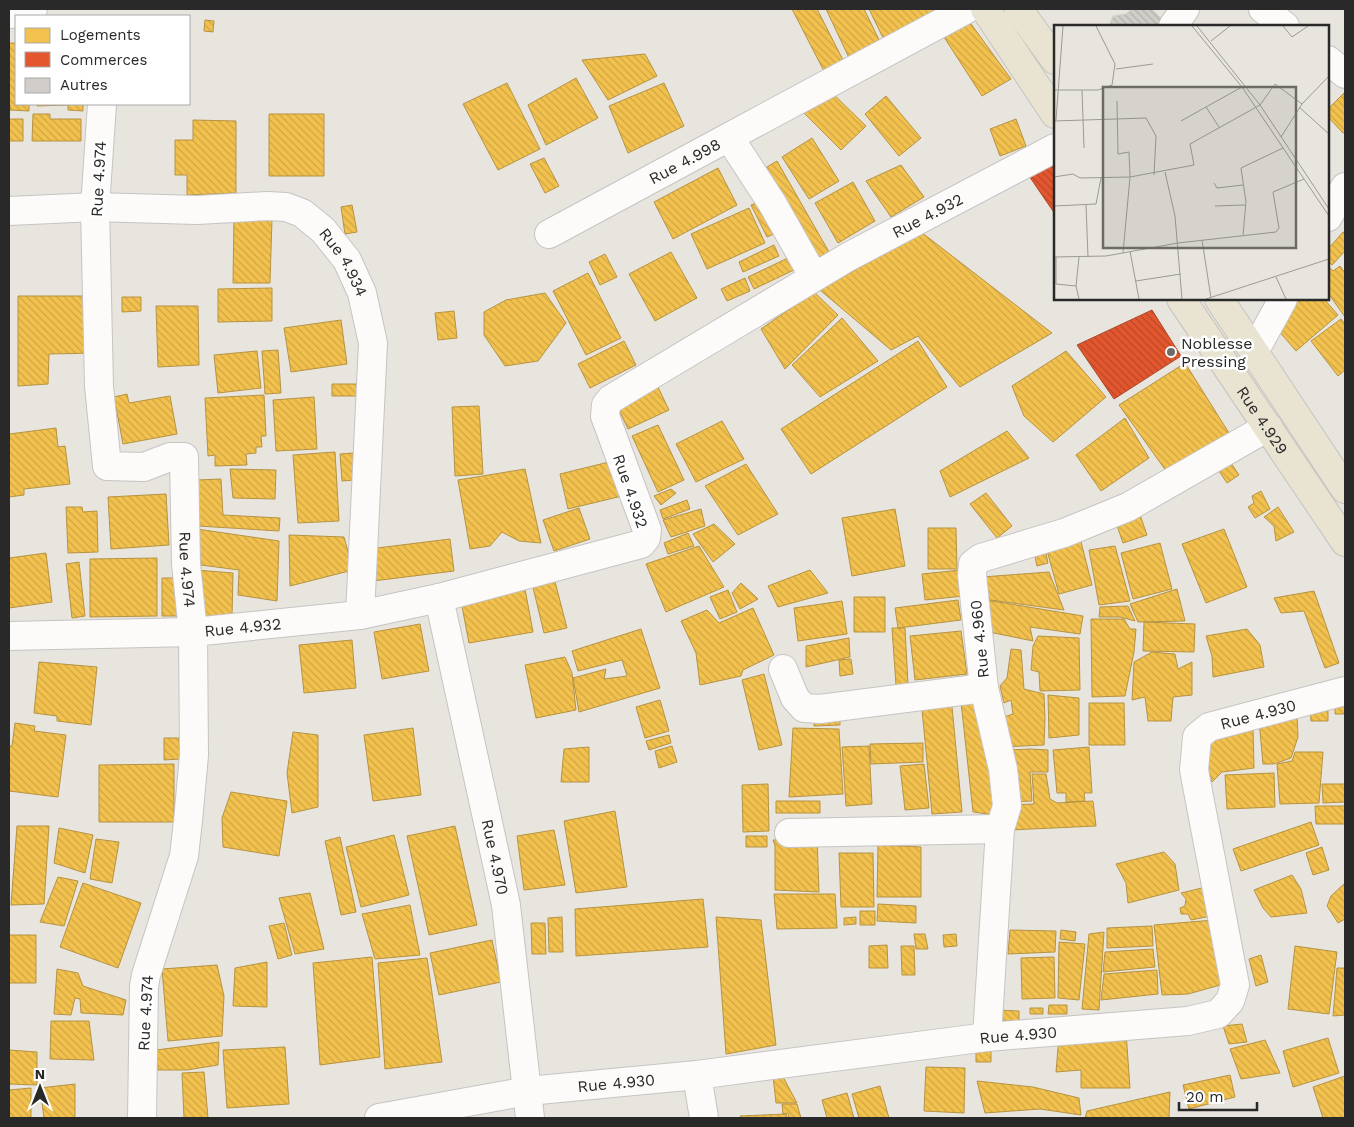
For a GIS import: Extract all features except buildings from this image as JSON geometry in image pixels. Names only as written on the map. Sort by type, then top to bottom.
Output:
[{"type":"main road","points":[[985,9],[1054,112]]},
{"type":"main road","points":[[1018,9],[1054,59]]},
{"type":"main road","name":"Rue 4.929","points":[[1182,300],[1345,542]]},
{"type":"main road","name":"Rue 4.929","points":[[1220,300],[1345,489]]},
{"type":"street","points":[[9,14],[33,9]]},
{"type":"street","points":[[729,137],[967,9]]},
{"type":"street","points":[[1174,25],[1185,9]]},
{"type":"street","points":[[1263,9],[1284,25]]},
{"type":"street","points":[[1329,61],[1345,74]]},
{"type":"street","name":"Rue 4.974","points":[[102,105],[95,207],[99,386],[107,466],[144,467],[170,457],[184,457],[186,564],[193,632],[194,754],[188,821],[184,856],[146,974],[144,986],[142,1118]]},
{"type":"street","name":"Rue 4.998","points":[[549,234],[729,137],[772,203],[814,278]]},
{"type":"street","name":"Rue 4.932","points":[[9,636],[193,632],[360,615],[439,598],[641,544],[646,538],[647,530],[605,416],[606,405],[611,399],[848,257],[1054,149]]},
{"type":"street","points":[[1329,215],[1345,187]]},
{"type":"street","name":"Rue 4.934","points":[[9,211],[95,207],[198,210],[267,206],[286,207],[302,213],[323,230],[347,260],[362,293],[374,343],[360,615]]},
{"type":"street","points":[[1254,352],[1282,300]]},
{"type":"street","name":"Rue 4.960","points":[[987,1037],[1000,829],[1007,806],[1002,769],[984,688],[972,575],[973,564],[981,558],[1064,533],[1128,507],[1268,427]]},
{"type":"street","name":"Rue 4.970","points":[[439,598],[506,906],[530,1118]]},
{"type":"street","points":[[783,669],[795,698],[804,708],[820,709],[984,688]]},
{"type":"street","name":"Rue 4.930","points":[[378,1118],[528,1091],[697,1075],[987,1037],[1188,1022],[1218,1014],[1230,1001],[1235,985],[1194,770],[1196,737],[1209,727],[1345,691]]},
{"type":"street","points":[[789,833],[1000,829]]},
{"type":"street","points":[[697,1075],[704,1118]]},
{"type":"place","name":"Noblesse Pressing","points":[[1171,352]]}]
